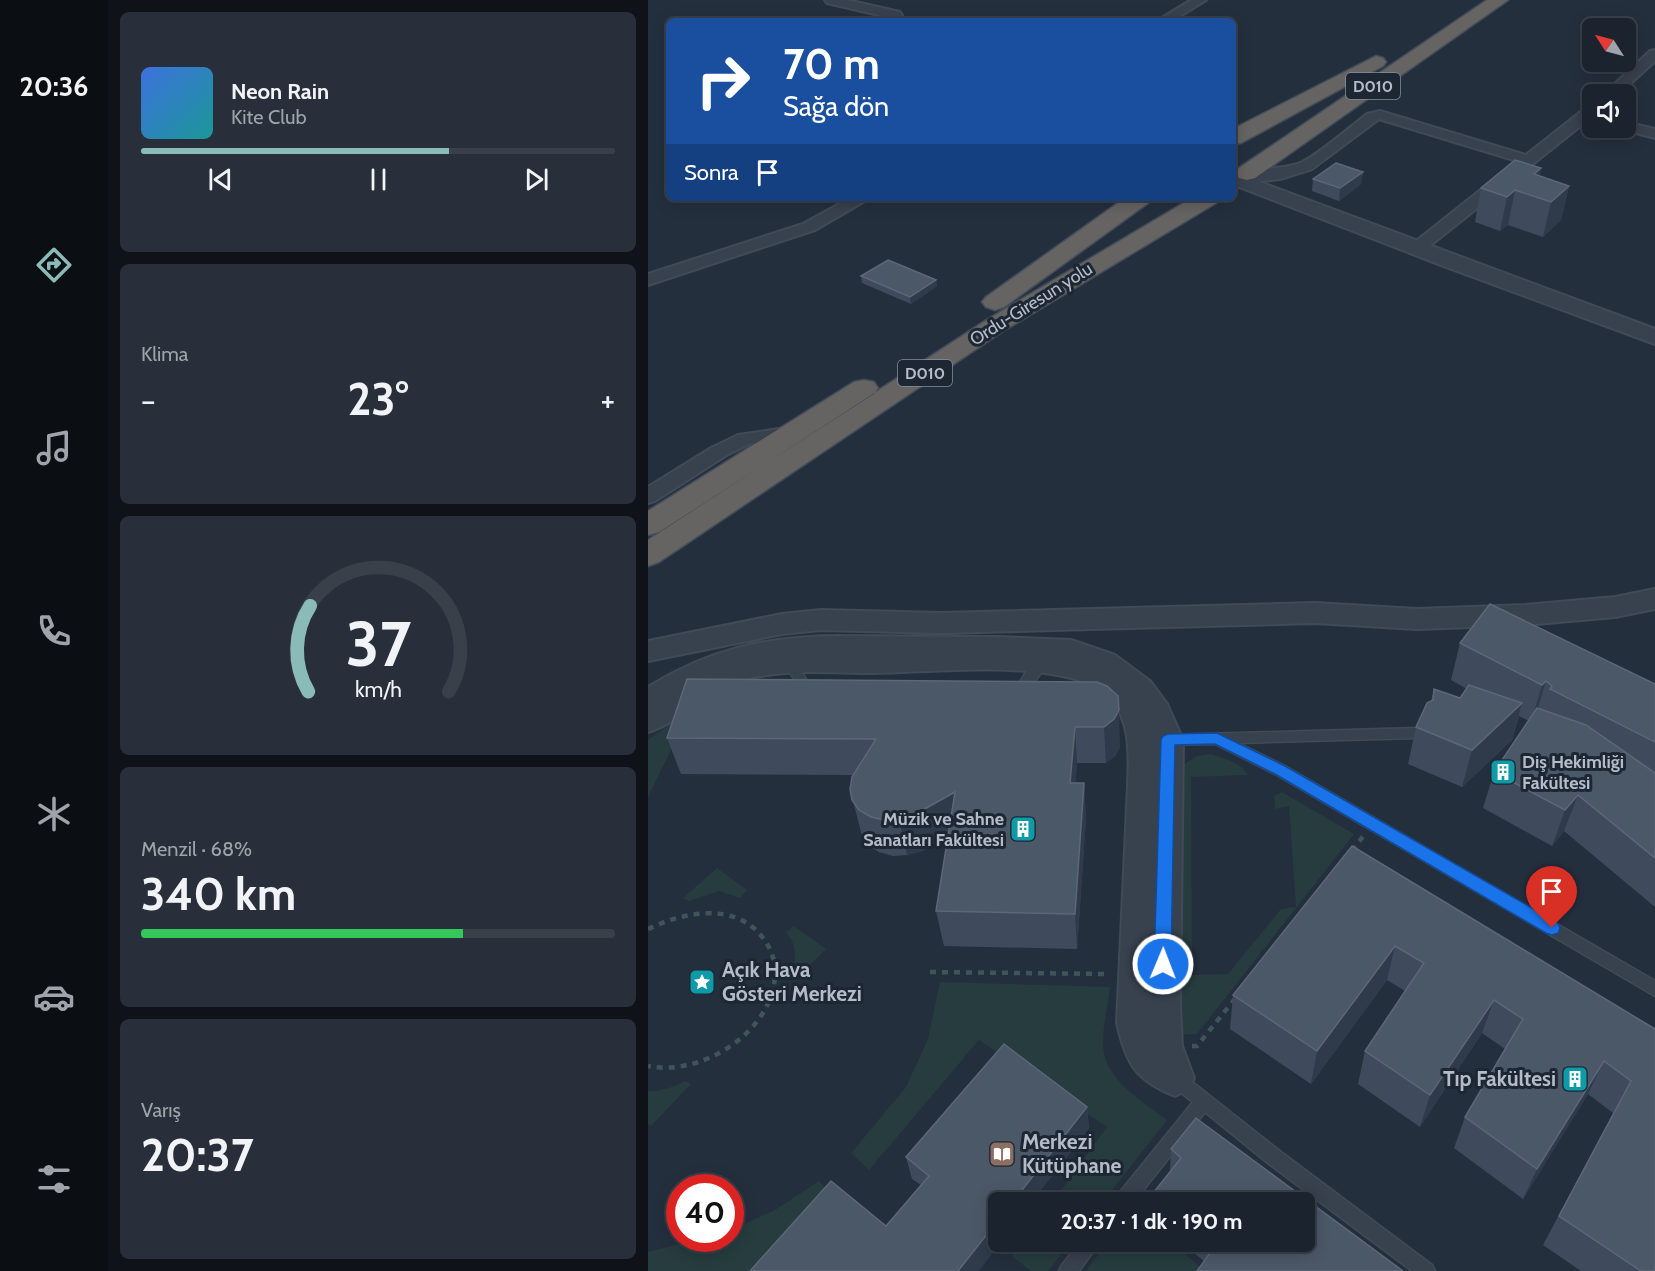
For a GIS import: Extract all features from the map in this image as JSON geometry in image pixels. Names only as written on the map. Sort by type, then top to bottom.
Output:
[{"type":"highway","name":"D010","points":[[1236,136],[1386,57],[1469,0]]},
{"type":"highway","name":"D010","points":[[1240,175],[1499,0]]},
{"type":"highway","name":"Ordu-Giresun yolu","points":[[648,525],[947,335],[1136,201]]},
{"type":"highway","name":"Ordu-Giresun yolu","points":[[648,555],[994,326],[1203,201]]},
{"type":"street","points":[[831,0],[896,15]]},
{"type":"street","points":[[1168,18],[1200,0]]},
{"type":"street","points":[[1622,84],[1655,54]]},
{"type":"street","points":[[1240,175],[1280,174],[1307,166],[1372,117],[1380,115],[1529,160]]},
{"type":"street","points":[[1416,249],[1582,121]]},
{"type":"street","points":[[1636,129],[1655,134]]},
{"type":"street","points":[[1240,175],[1416,249],[1655,337]]},
{"type":"street","points":[[648,280],[809,228],[857,201]]},
{"type":"street","points":[[648,496],[718,452],[745,439],[792,433]]},
{"type":"street","points":[[648,651],[783,624],[822,620],[941,623],[1315,613],[1417,619],[1524,615],[1615,607],[1655,599]]},
{"type":"street","points":[[648,702],[699,672],[723,661],[767,651],[810,648],[997,647],[1070,651],[1091,656],[1132,679],[1147,695],[1162,721],[1168,740],[1162,997],[1164,1046],[1175,1078]]},
{"type":"street","points":[[648,720],[695,689],[728,674],[738,670],[784,663],[1018,660],[1055,663],[1095,674],[1126,697],[1137,712],[1142,737],[1143,796],[1136,1023],[1142,1050],[1150,1064],[1175,1078]]},
{"type":"lane","points":[[1003,700],[1019,696],[1032,673],[1042,662]]},
{"type":"lane","points":[[784,663],[795,671],[810,697],[819,699]]},
{"type":"lane","points":[[1168,740],[1418,733]]},
{"type":"lane","points":[[1217,739],[1280,770],[1655,989]]},
{"type":"lane","points":[[1175,1078],[1203,1102],[1426,1271]]},
{"type":"lane","points":[[1131,1192],[1203,1102]]},
{"type":"lane","points":[[1068,1271],[1083,1252]]},
{"type":"path","points":[[1351,852],[1373,824]]},
{"type":"path","points":[[648,929],[676,917],[703,912],[728,915],[749,925],[765,940],[773,961],[773,985],[764,1009],[747,1033],[721,1053],[689,1066],[657,1069],[648,1066]]},
{"type":"path","points":[[930,972],[1119,974]]},
{"type":"path","points":[[1164,1046],[1197,1047],[1240,992]]},
{"type":"green space","points":[[787,678],[776,713],[685,721],[648,797],[648,740],[680,717],[748,684]]},
{"type":"green space","points":[[1211,754],[1237,764],[1248,775],[1191,777],[1192,975],[1228,974],[1281,909],[1296,907],[1289,806],[1275,809],[1274,796],[1282,792],[1354,834],[1197,1034],[1177,1035],[1180,767],[1197,756]]},
{"type":"green space","points":[[717,868],[747,890],[740,898],[719,891],[689,901],[683,898]]},
{"type":"green space","points":[[794,926],[826,949],[794,981],[791,978],[795,960],[794,948],[786,932]]},
{"type":"green space","points":[[940,982],[1110,987],[1103,1043],[1104,1056],[1116,1078],[1136,1097],[1167,1120],[1111,1192],[1060,1192],[1107,1127],[979,1040],[869,1170],[851,1153],[906,1087],[928,1039]]},
{"type":"green space","points":[[685,1081],[691,1084],[651,1126],[648,1124],[648,1091],[667,1089]]},
{"type":"green space","points":[[819,1181],[834,1198],[771,1271],[648,1271],[648,1252],[666,1247],[666,1252],[744,1252],[744,1224],[775,1210]]},
{"type":"green space","points":[[1015,1252],[1063,1252],[1048,1271],[1031,1271],[1012,1256]]},
{"type":"green space","points":[[1100,1252],[1183,1252],[1201,1268],[1199,1271],[1086,1271]]},
{"type":"building","points":[[1515,160],[1541,168],[1534,174],[1569,186],[1551,202],[1515,190],[1507,197],[1481,188]]},
{"type":"building","points":[[1336,163],[1363,172],[1340,188],[1313,179]]},
{"type":"building","points":[[888,260],[936,280],[910,297],[861,276]]},
{"type":"building","points":[[1490,604],[1655,684],[1655,742],[1550,689],[1552,686],[1546,681],[1542,685],[1460,643]]},
{"type":"building","points":[[687,679],[1097,682],[1107,686],[1118,696],[1119,710],[1114,719],[1104,727],[1075,727],[1070,783],[1084,783],[1075,914],[936,911],[955,792],[914,815],[884,820],[871,817],[859,810],[852,800],[850,789],[852,777],[876,739],[667,738]]},
{"type":"building","points":[[1469,685],[1522,703],[1472,750],[1416,727],[1427,703],[1433,700],[1434,689],[1460,698]]},
{"type":"building","points":[[1537,708],[1586,725],[1655,773],[1655,858],[1578,795],[1565,810],[1494,772]]},
{"type":"building","name":"Tıp Fakültesi","points":[[1352,846],[1655,1029],[1655,1271],[1641,1271],[1559,1216],[1631,1081],[1604,1061],[1537,1169],[1465,1117],[1523,1019],[1494,1000],[1430,1095],[1365,1051],[1424,963],[1395,946],[1317,1051],[1233,995]]},
{"type":"building","name":"Merkezi Kütüphane","points":[[1004,1044],[1087,1107],[1021,1192],[988,1192],[988,1233],[958,1271],[750,1271],[831,1181],[886,1226],[929,1176],[906,1157]]},
{"type":"building","points":[[1196,1118],[1296,1192],[1154,1192],[1181,1158],[1171,1149]]},
{"type":"building","points":[[1315,1206],[1403,1271],[1197,1271],[1211,1252],[1315,1252]]},
{"type":"place","name":"Diş Hekimliği Fakültesi","points":[[1503,772]]},
{"type":"place","name":"Müzik ve Sahne Sanatları Fakültesi","points":[[1023,829]]},
{"type":"place","name":"Açık Hava Gösteri Merkezi","points":[[702,982]]},
{"type":"place","name":"Tıp Fakültesi","points":[[1575,1079]]},
{"type":"place","name":"Merkezi Kütüphane","points":[[1002,1154]]},
{"type":"route","points":[[1163,964],[1168,740],[1217,739],[1280,770],[1552,928]]}]
